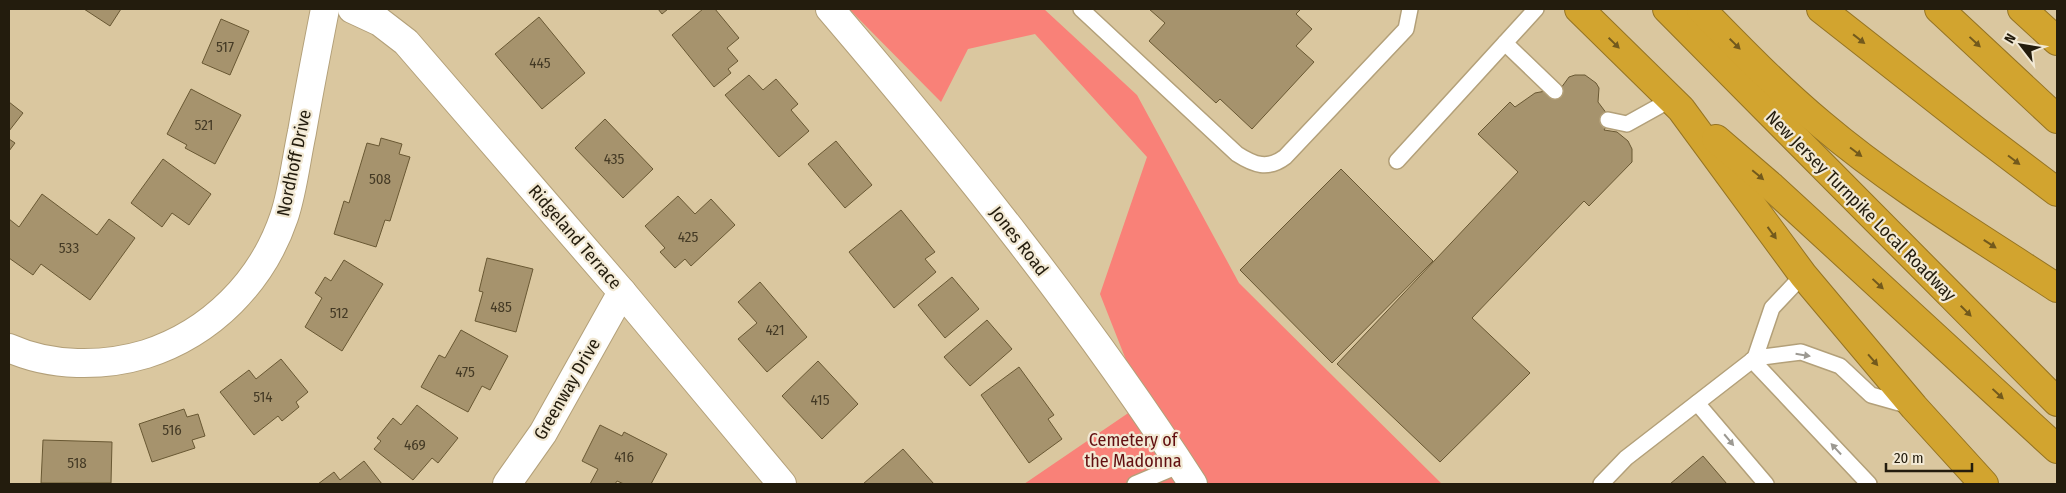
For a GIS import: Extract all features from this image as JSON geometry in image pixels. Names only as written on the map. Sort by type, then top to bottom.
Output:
[{"type":"highway","points":[[1579,9],[1677,104],[1780,194],[2057,449]]},
{"type":"highway","name":"New Jersey Turnpike Local Roadway","points":[[1667,9],[2057,402]]},
{"type":"highway","points":[[1701,9],[1767,75],[1822,126],[1911,191],[2057,288]]},
{"type":"highway","points":[[1821,9],[2057,192]]},
{"type":"highway","points":[[1939,9],[2057,119]]},
{"type":"highway","points":[[2022,9],[2057,40]]},
{"type":"highway","points":[[1677,104],[1803,275],[1914,407],[1984,484]]},
{"type":"street","name":"Nordhoff Drive","points":[[9,348],[54,361],[90,363],[129,359],[163,348],[196,331],[223,311],[248,283],[268,256],[284,218],[325,9]]},
{"type":"street","name":"Ridgeland Terrace","points":[[352,9],[380,22],[406,42],[622,292],[782,484]]},
{"type":"street","name":"Jones Road","points":[[830,9],[910,102],[1048,277],[1186,474]]},
{"type":"street","name":"Greenway Drive","points":[[507,484],[543,433],[622,292]]},
{"type":"lane","points":[[1081,9],[1231,149],[1246,160],[1266,166],[1276,164],[1285,157],[1406,29],[1410,9]]},
{"type":"lane","points":[[1397,161],[1536,9]]},
{"type":"lane","points":[[1505,43],[1556,91]]},
{"type":"lane","points":[[1608,120],[1627,124],[1677,104]]},
{"type":"lane","points":[[1753,359],[1772,308],[1803,275]]},
{"type":"lane","points":[[1601,484],[1626,458],[1753,359],[1801,352],[1840,366],[1871,394],[1914,407]]},
{"type":"lane","points":[[1753,359],[1869,484]]},
{"type":"lane","points":[[1697,403],[1766,484]]},
{"type":"lane","points":[[1135,484],[1186,474]]},
{"type":"green space","name":"Cemetery of the Madonna","points":[[849,9],[1044,9],[1137,95],[1239,283],[1442,484],[1024,484],[1143,403],[1100,294],[1147,157],[1035,34],[968,49],[941,102]]},
{"type":"building","points":[[84,9],[121,9],[110,26]]},
{"type":"building","points":[[658,9],[668,9],[662,14]]},
{"type":"building","points":[[703,9],[715,9],[739,38],[727,48],[738,61],[728,69],[731,73],[714,87],[672,35]]},
{"type":"building","points":[[1149,9],[1301,9],[1296,14],[1312,29],[1296,46],[1314,62],[1252,129],[1220,99],[1216,103],[1149,41],[1165,23]]},
{"type":"building","points":[[539,17],[585,73],[542,109],[495,54]]},
{"type":"building","points":[[221,19],[249,31],[230,75],[202,63]]},
{"type":"building","points":[[749,75],[763,90],[776,79],[798,104],[791,110],[809,131],[779,157],[725,95]]},
{"type":"building","points":[[1585,75],[1596,83],[1599,88],[1598,102],[1607,114],[1607,125],[1604,130],[1617,132],[1628,141],[1632,149],[1632,162],[1589,206],[1584,201],[1472,318],[1530,373],[1440,462],[1337,364],[1518,172],[1478,134],[1510,102],[1515,107],[1535,93],[1561,88],[1569,77]]},
{"type":"building","points":[[191,89],[241,115],[215,164],[185,148],[187,145],[167,134]]},
{"type":"building","points":[[9,102],[23,113],[9,131]]},
{"type":"building","points":[[605,119],[653,169],[623,198],[575,148]]},
{"type":"building","points":[[381,138],[402,144],[399,154],[410,157],[390,221],[385,220],[376,247],[334,234],[344,201],[349,203],[367,143],[379,146]]},
{"type":"building","points":[[9,139],[15,143],[9,151]]},
{"type":"building","points":[[836,141],[872,185],[845,208],[808,164]]},
{"type":"building","points":[[163,159],[211,194],[189,225],[172,213],[162,227],[131,203]]},
{"type":"building","points":[[1341,169],[1433,261],[1332,363],[1240,270]]},
{"type":"building","points":[[42,194],[97,235],[109,219],[135,238],[90,300],[41,264],[33,275],[9,258],[9,219],[19,227]]},
{"type":"building","points":[[678,196],[695,214],[711,199],[735,225],[691,266],[685,259],[675,268],[660,252],[665,248],[645,226]]},
{"type":"building","points":[[901,210],[935,252],[925,259],[936,272],[894,308],[849,252]]},
{"type":"building","points":[[487,258],[533,269],[516,332],[475,321],[483,292],[479,291]]},
{"type":"building","points":[[344,260],[383,284],[342,351],[305,327],[322,298],[315,293],[325,277],[331,281]]},
{"type":"building","points":[[952,277],[979,309],[945,338],[918,305]]},
{"type":"building","points":[[760,282],[807,337],[767,372],[738,339],[757,323],[738,302]]},
{"type":"building","points":[[987,320],[1012,349],[970,386],[944,357]]},
{"type":"building","points":[[461,330],[508,356],[490,390],[482,386],[468,412],[421,387],[439,355],[445,358]]},
{"type":"building","points":[[281,359],[308,392],[296,402],[299,407],[282,421],[278,416],[254,435],[220,392],[249,370],[256,379]]},
{"type":"building","points":[[818,361],[858,404],[822,439],[782,396]]},
{"type":"building","points":[[1019,367],[1054,415],[1048,419],[1062,439],[1029,463],[981,395]]},
{"type":"building","points":[[417,405],[458,438],[438,463],[432,458],[413,480],[374,449],[381,441],[377,438],[393,418],[401,425]]},
{"type":"building","points":[[184,409],[187,417],[198,414],[205,436],[192,440],[195,448],[152,462],[139,424]]},
{"type":"building","points":[[600,425],[622,436],[624,432],[667,454],[651,484],[624,484],[617,481],[615,484],[590,484],[598,469],[582,461]]},
{"type":"building","points":[[43,440],[112,442],[111,483],[41,483]]},
{"type":"building","points":[[903,449],[934,484],[863,484]]},
{"type":"building","points":[[1703,456],[1727,484],[1670,484]]},
{"type":"building","points":[[364,461],[382,484],[318,484],[334,472],[340,480]]}]
